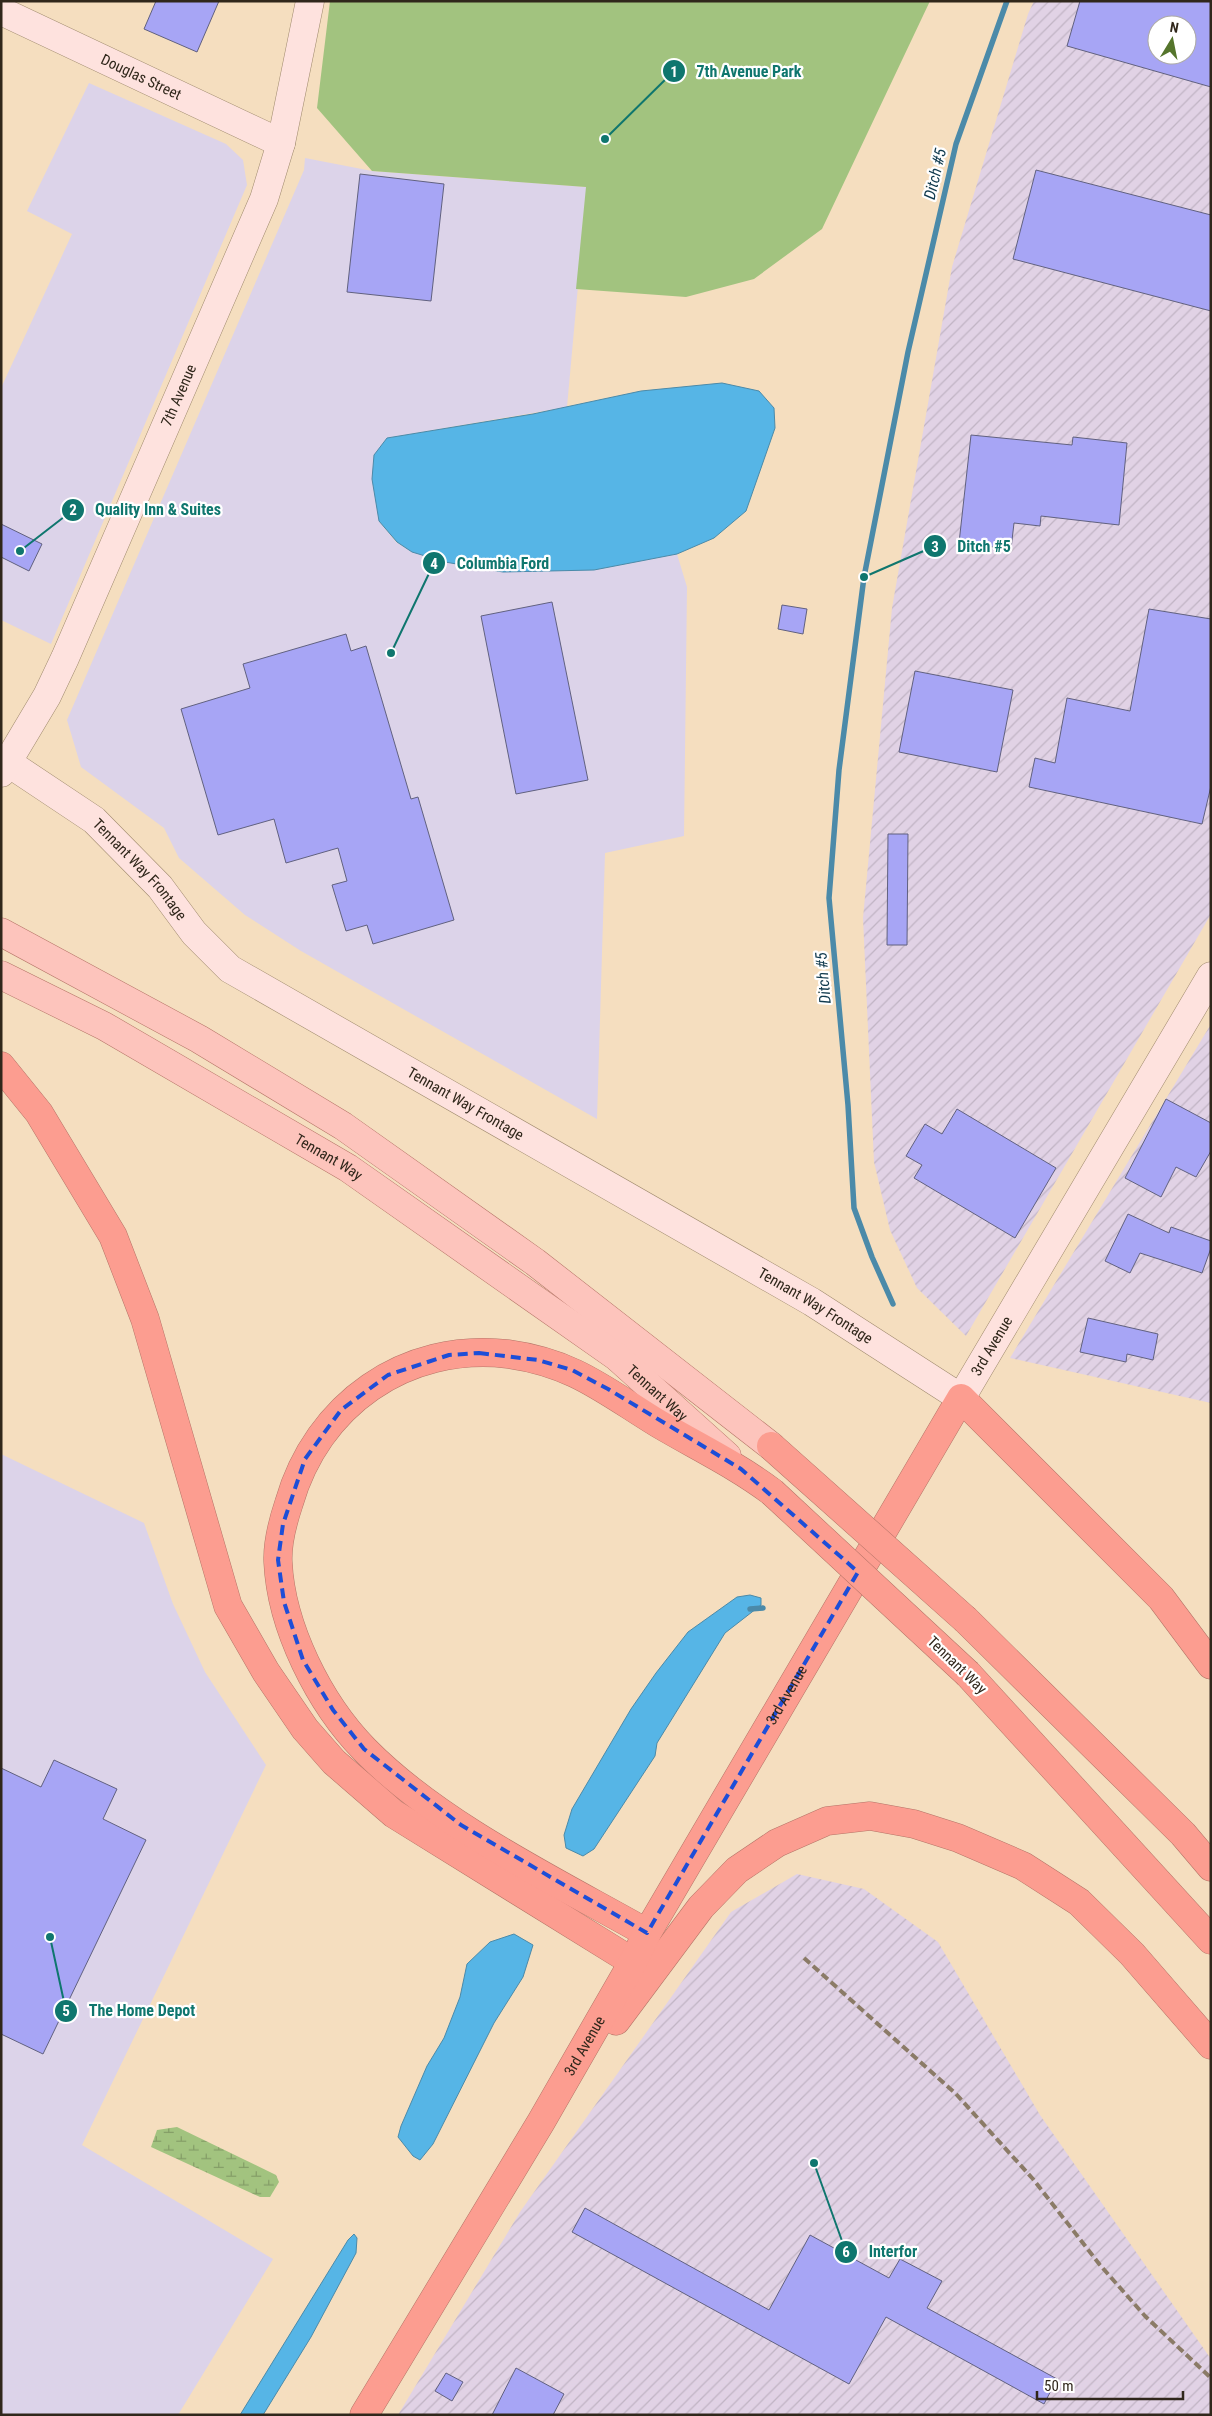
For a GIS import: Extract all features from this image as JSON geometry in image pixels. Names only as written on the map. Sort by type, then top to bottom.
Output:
[{"type":"highway","points":[[1,1066],[38,1113],[113,1236],[145,1319],[228,1606],[266,1672],[305,1729],[334,1762],[394,1814],[633,1962]]},
{"type":"highway","points":[[647,1933],[516,1859],[461,1825],[409,1788],[364,1749],[333,1710],[303,1660],[284,1602],[278,1560],[282,1524],[292,1491],[305,1459],[319,1437],[341,1410],[362,1392],[388,1375],[415,1364],[449,1355],[506,1354],[538,1360],[572,1370],[608,1389],[658,1423],[741,1469]]},
{"type":"highway","points":[[961,1398],[1161,1598],[1211,1665]]},
{"type":"highway","name":"3rd Avenue","points":[[364,2415],[541,2122],[633,1962],[647,1933],[961,1398]]},
{"type":"highway","name":"Tennant Way","points":[[770,1446],[966,1620],[1183,1834],[1211,1867]]},
{"type":"highway","name":"Tennant Way","points":[[741,1469],[772,1492],[968,1674],[1211,1940]]},
{"type":"highway","points":[[541,2122],[701,1907],[737,1870],[777,1843],[827,1821],[870,1816],[914,1824],[958,1838],[1023,1866],[1079,1902],[1132,1954],[1211,2045]]},
{"type":"main road","name":"7th Avenue","points":[[4,768],[47,696],[65,658],[264,200],[281,143],[310,1]]},
{"type":"main road","name":"Douglas Street","points":[[1,11],[281,143]]},
{"type":"main road","name":"Tennant Way Frontage","points":[[4,768],[94,820],[160,888],[194,933],[230,968],[812,1302],[961,1398]]},
{"type":"main road","name":"Tennant Way","points":[[1,932],[199,1039],[343,1126],[535,1262],[770,1446]]},
{"type":"main road","name":"Tennant Way","points":[[1,975],[104,1026],[348,1168],[617,1357],[741,1469]]},
{"type":"main road","name":"3rd Avenue","points":[[961,1398],[1211,976]]},
{"type":"highlighted area","points":[[479,1353],[538,1360],[572,1370],[608,1389],[741,1469],[858,1572],[647,1933],[461,1825],[364,1749],[333,1710],[303,1660],[284,1602],[278,1560],[283,1524],[305,1459],[341,1410],[388,1375],[449,1355]]},
{"type":"shaded area","points":[[1034,1],[1211,1],[1211,914],[966,1336],[917,1288],[890,1230],[874,1162],[863,918],[892,608],[952,267],[1028,14]]},
{"type":"shaded area","points":[[89,83],[226,144],[243,160],[247,185],[51,644],[1,620],[1,388],[72,234],[27,211]]},
{"type":"shaded area","points":[[305,158],[372,171],[587,187],[567,407],[387,438],[379,521],[396,542],[412,552],[594,570],[677,554],[687,587],[684,836],[605,853],[597,1119],[301,951],[245,915],[179,858],[164,828],[81,767],[67,720],[304,170]]},
{"type":"shaded area","points":[[1211,1024],[1211,1403],[1010,1358]]},
{"type":"shaded area","points":[[1,1454],[144,1523],[173,1604],[205,1672],[266,1765],[82,2145],[273,2259],[178,2415],[1,2415]]},
{"type":"shaded area","points":[[797,1874],[864,1889],[938,1942],[1040,2115],[1211,2359],[1211,2415],[398,2415],[520,2212],[731,1912]]},
{"type":"green space","points":[[330,1],[930,1],[822,229],[754,279],[686,297],[576,289],[586,187],[372,171],[317,108]]},
{"type":"green space","points":[[177,2127],[276,2175],[279,2182],[270,2197],[260,2197],[151,2147],[157,2130]]},
{"type":"water","points":[[722,383],[759,391],[774,408],[775,428],[746,511],[714,538],[677,554],[594,570],[503,572],[445,562],[412,552],[397,542],[379,521],[372,479],[374,455],[387,438],[533,414],[641,391]]},
{"type":"water","points":[[750,1595],[761,1598],[761,1605],[725,1633],[657,1743],[655,1756],[594,1849],[583,1856],[566,1848],[564,1835],[572,1809],[631,1709],[656,1673],[688,1632],[737,1597]]},
{"type":"water","points":[[514,1934],[533,1945],[523,1977],[494,2023],[433,2144],[420,2160],[413,2156],[398,2137],[427,2066],[444,2038],[460,1997],[467,1964],[490,1942]]},
{"type":"water","points":[[354,2234],[357,2238],[356,2253],[311,2337],[263,2415],[240,2415],[348,2240]]},
{"type":"building","points":[[156,1],[219,1],[197,52],[144,29]]},
{"type":"building","points":[[1080,1],[1211,1],[1211,87],[1067,46]]},
{"type":"building","points":[[1036,170],[1211,215],[1211,311],[1013,259]]},
{"type":"building","points":[[360,174],[444,184],[431,301],[347,292]]},
{"type":"building","points":[[971,435],[1072,445],[1073,437],[1127,443],[1119,525],[1041,516],[1040,526],[1014,523],[1011,549],[959,543]]},
{"type":"building","points":[[1,524],[42,544],[29,571],[1,557]]},
{"type":"building","points":[[552,602],[588,780],[516,794],[481,616]]},
{"type":"building","points":[[782,605],[807,609],[803,634],[778,629]]},
{"type":"building","points":[[1149,609],[1211,619],[1211,786],[1202,824],[1029,787],[1035,758],[1055,763],[1067,698],[1130,711]]},
{"type":"building","points":[[346,634],[351,651],[366,646],[411,799],[418,797],[454,920],[373,944],[367,925],[346,931],[332,885],[347,881],[338,848],[286,863],[274,819],[218,835],[181,709],[250,688],[243,664]]},
{"type":"building","points":[[915,671],[1013,690],[997,772],[899,752]]},
{"type":"building","points":[[888,834],[908,834],[907,945],[887,945]]},
{"type":"building","points":[[1166,1099],[1211,1123],[1211,1151],[1196,1177],[1176,1167],[1161,1197],[1125,1178]]},
{"type":"building","points":[[957,1109],[1056,1168],[1015,1238],[914,1178],[922,1165],[906,1156],[925,1124],[942,1134]]},
{"type":"building","points":[[1128,1214],[1169,1233],[1171,1227],[1211,1241],[1211,1248],[1202,1273],[1140,1253],[1130,1273],[1105,1261]]},
{"type":"building","points":[[1088,1318],[1158,1334],[1153,1360],[1127,1354],[1126,1362],[1080,1352]]},
{"type":"building","points":[[54,1760],[117,1789],[103,1819],[146,1840],[43,2054],[1,2034],[1,1768],[41,1787]]},
{"type":"building","points":[[585,2208],[769,2310],[810,2235],[889,2278],[900,2259],[942,2281],[927,2308],[1057,2379],[1044,2404],[886,2317],[849,2384],[572,2232]]},
{"type":"building","points":[[516,2368],[564,2394],[553,2415],[492,2415]]},
{"type":"building","points":[[446,2373],[463,2382],[452,2401],[435,2391]]},
{"type":"waterway","name":"Ditch #5","points":[[893,1304],[872,1257],[854,1208],[848,1105],[829,898],[839,770],[864,577],[908,352],[956,144],[1007,1]]},
{"type":"waterway","points":[[750,1609],[763,1608]]},
{"type":"railway","points":[[804,1958],[956,2094],[1033,2179],[1100,2265],[1145,2316],[1211,2378]]},
{"type":"place","name":"7th Avenue Park","points":[[605,139]]},
{"type":"place","name":"Quality Inn & Suites","points":[[20,551]]},
{"type":"place","name":"Ditch #5","points":[[864,577]]},
{"type":"place","name":"Columbia Ford","points":[[391,653]]},
{"type":"place","name":"The Home Depot","points":[[50,1937]]},
{"type":"place","name":"Interfor","points":[[814,2163]]}]
